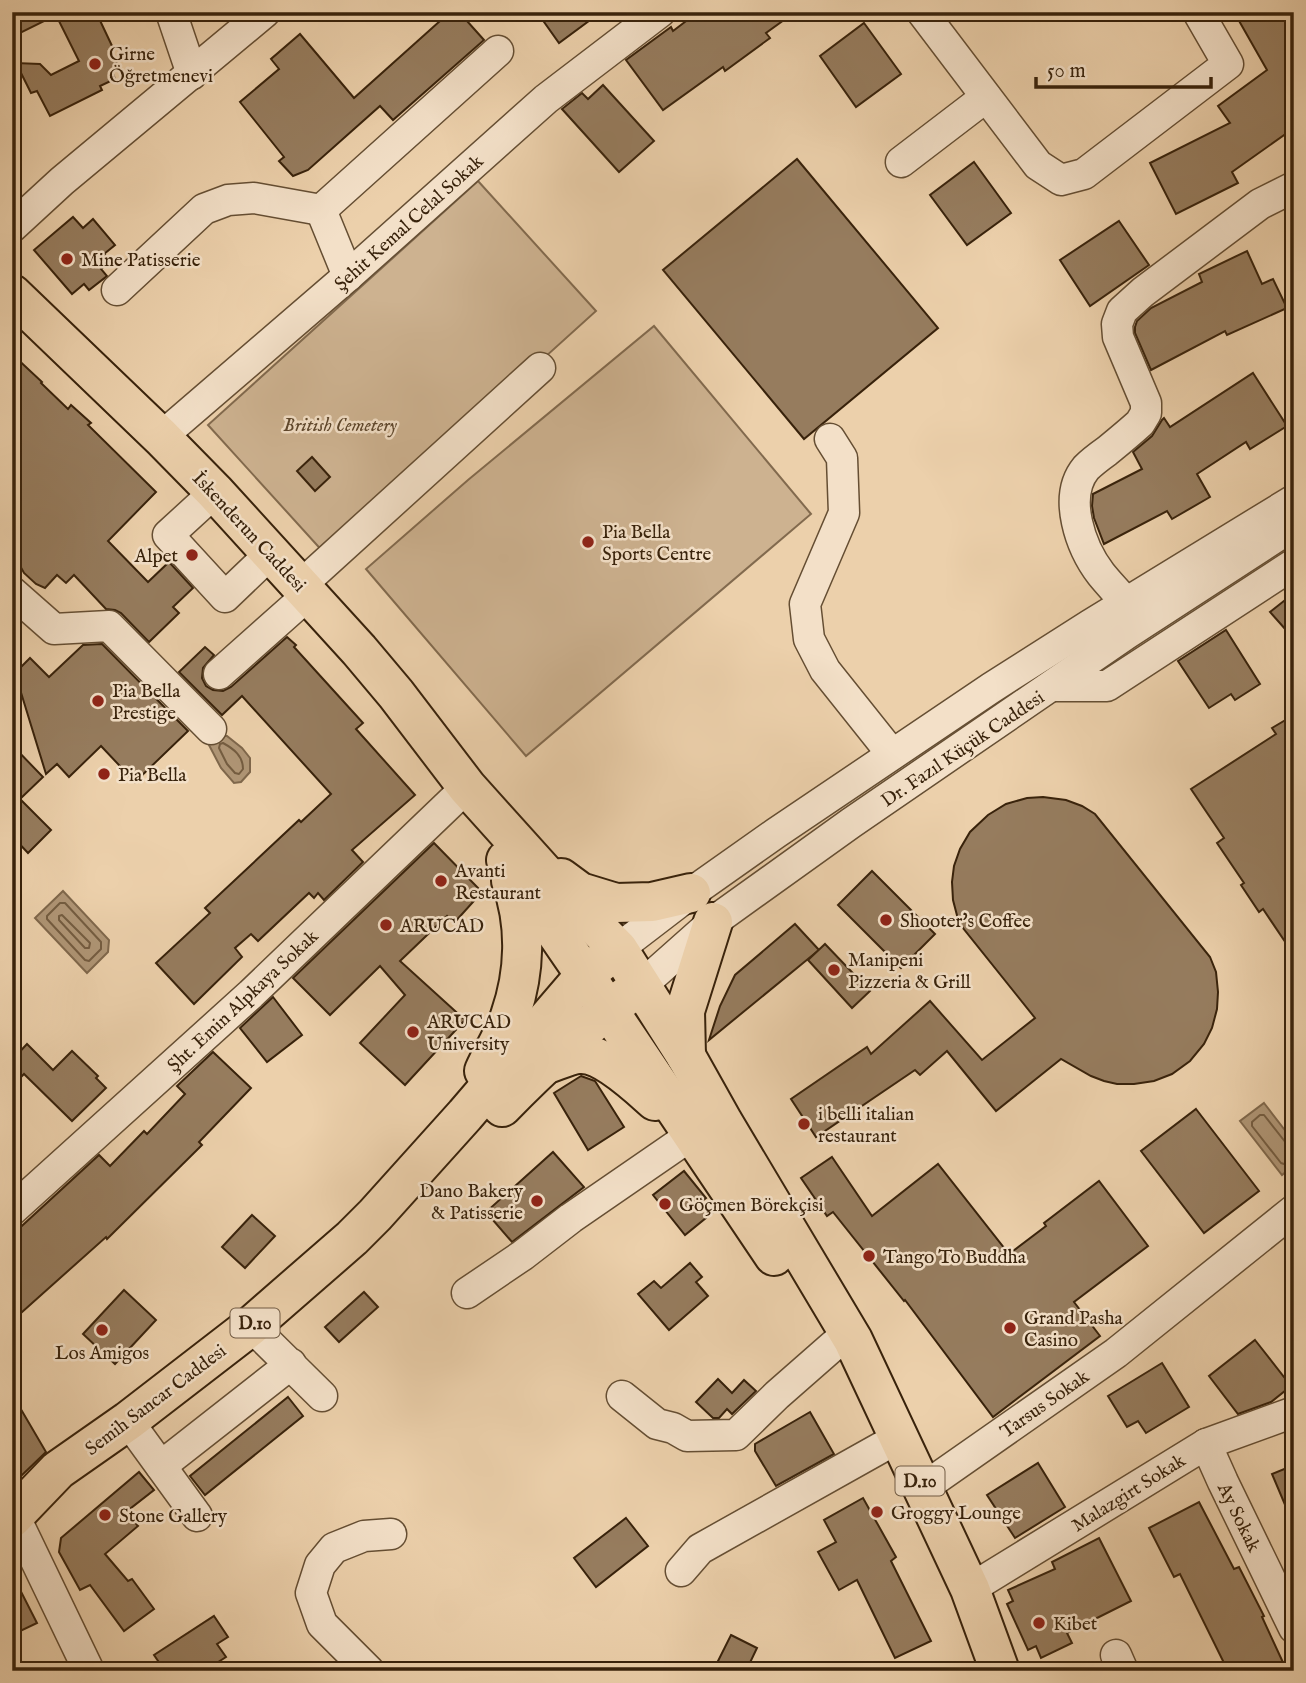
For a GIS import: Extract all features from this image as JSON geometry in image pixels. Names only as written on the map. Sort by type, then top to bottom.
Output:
[{"type":"main road","name":"İskenderun Caddesi","points":[[12,295],[215,492],[304,590],[396,694],[515,854]]},
{"type":"main road","points":[[515,854],[580,892],[616,903],[652,902],[702,908],[685,1011],[686,1056]]},
{"type":"main road","points":[[515,854],[557,887],[618,949]]},
{"type":"main road","points":[[515,854],[585,975],[608,1009],[642,985]]},
{"type":"main road","points":[[464,1115],[510,1017],[523,966],[522,935],[515,891],[515,854]]},
{"type":"main road","name":"D.10","points":[[375,1215],[585,975],[618,949],[686,1056],[816,1300],[834,1345],[948,1592],[977,1671]]},
{"type":"main road","name":"D.10","points":[[375,1215],[478,1132],[542,1065],[608,1009],[693,1134],[816,1300],[853,1340],[970,1589],[1000,1671]]},
{"type":"main road","points":[[542,1065],[580,1054],[600,1059],[638,1086],[693,1134]]},
{"type":"main road","name":"Semih Sancar Caddesi","points":[[13,1507],[58,1470],[128,1421],[251,1326],[375,1215]]},
{"type":"street","points":[[171,12],[192,74]]},
{"type":"street","points":[[12,227],[62,181],[265,12]]},
{"type":"street","name":"Şehit Kemal Celal Sokak","points":[[160,437],[348,276],[546,99],[660,12]]},
{"type":"street","points":[[922,12],[1038,165],[1061,180],[1084,174],[1228,64],[1198,12]]},
{"type":"street","points":[[321,210],[498,51]]},
{"type":"street","points":[[901,162],[986,97]]},
{"type":"street","points":[[1126,603],[1099,572],[1083,540],[1074,500],[1075,489],[1087,467],[1140,423],[1146,413],[1144,398],[1118,337],[1117,324],[1122,311],[1259,204],[1294,187]]},
{"type":"street","points":[[117,289],[204,209],[228,200],[254,198],[321,210]]},
{"type":"street","points":[[321,210],[348,276]]},
{"type":"street","points":[[219,674],[304,590],[540,368]]},
{"type":"street","points":[[830,439],[842,458],[844,513],[805,604],[809,639],[825,670],[892,754]]},
{"type":"street","points":[[215,492],[168,535],[225,597],[271,554]]},
{"type":"street","name":"Dr. Fazıl Küçük Caddesi","points":[[642,985],[702,908],[776,833],[991,688],[1294,500]]},
{"type":"street","name":"Dr. Fazıl Küçük Caddesi","points":[[618,949],[702,908],[851,823],[1128,634],[1294,525]]},
{"type":"street","points":[[1052,686],[1107,686],[1294,564]]},
{"type":"street","points":[[12,592],[54,629],[109,626],[211,729]]},
{"type":"street","name":"Şht. Emin Alpkaya Sokak","points":[[12,1210],[251,994],[467,787]]},
{"type":"street","points":[[467,1293],[693,1134]]},
{"type":"street","name":"Tarsus Sokak","points":[[923,1488],[1116,1353],[1294,1210]]},
{"type":"street","points":[[251,1326],[322,1396]]},
{"type":"street","points":[[622,1396],[657,1424],[673,1428],[687,1436],[736,1435],[834,1345]]},
{"type":"street","points":[[161,1466],[291,1364]]},
{"type":"street","name":"Malazgirt Sokak","points":[[970,1589],[1206,1444],[1294,1412]]},
{"type":"street","points":[[128,1421],[197,1516]]},
{"type":"street","name":"Ay Sokak","points":[[1206,1444],[1294,1628]]},
{"type":"street","points":[[681,1571],[700,1549],[882,1447]]},
{"type":"street","points":[[13,1507],[89,1671]]},
{"type":"street","points":[[369,1671],[323,1624],[311,1593],[320,1565],[334,1548],[364,1536],[390,1534]]},
{"type":"green space","name":"British Cemetery","points":[[478,181],[596,311],[326,555],[208,425]]},
{"type":"green space","name":"Pia Bella Sports Centre","points":[[654,326],[811,514],[526,756],[366,569],[468,480]]},
{"type":"water","points":[[215,736],[227,736],[250,758],[250,772],[241,782],[234,783],[221,768],[209,745]]},
{"type":"water","points":[[63,891],[109,940],[108,952],[87,973],[35,918]]},
{"type":"water","points":[[1264,1103],[1294,1142],[1294,1165],[1282,1175],[1240,1121]]},
{"type":"building","name":"Girne Öğretmenevi","points":[[12,12],[96,12],[119,68],[112,71],[115,79],[100,86],[102,90],[50,116],[37,91],[31,93],[16,63],[40,64],[51,75],[79,61],[56,15],[12,37]]},
{"type":"building","points":[[450,12],[459,12],[484,40],[393,120],[380,106],[308,170],[293,176],[279,161],[284,157],[240,102],[279,69],[271,59],[300,34],[354,98]]},
{"type":"building","points":[[537,12],[601,12],[559,43]]},
{"type":"building","points":[[698,12],[795,12],[766,33],[770,38],[725,71],[723,67],[663,110],[626,60],[671,27],[673,31]]},
{"type":"building","points":[[1234,12],[1286,12],[1294,26],[1294,128],[1232,172],[1238,183],[1176,214],[1150,163],[1230,123],[1218,106],[1267,70]]},
{"type":"building","points":[[864,23],[901,74],[856,107],[820,56]]},
{"type":"building","points":[[603,85],[654,141],[619,172],[562,109],[582,93],[588,99]]},
{"type":"building","points":[[797,159],[938,328],[804,439],[663,270]]},
{"type":"building","points":[[974,162],[1011,213],[967,245],[930,195]]},
{"type":"building","points":[[73,217],[83,228],[93,219],[115,245],[104,254],[111,261],[101,269],[107,276],[89,290],[84,284],[72,294],[34,250]]},
{"type":"building","points":[[1119,221],[1149,265],[1090,306],[1060,260]]},
{"type":"building","points":[[1247,251],[1262,284],[1273,279],[1287,308],[1227,335],[1225,331],[1151,370],[1135,333],[1137,321],[1151,308],[1202,282],[1199,274]]},
{"type":"building","points":[[12,354],[68,409],[71,405],[91,423],[88,425],[156,492],[108,541],[148,582],[169,562],[193,588],[173,607],[179,613],[149,642],[121,613],[106,609],[74,575],[66,583],[57,575],[45,588],[24,573],[12,551]]},
{"type":"building","points":[[1253,373],[1287,426],[1250,449],[1246,442],[1197,474],[1210,497],[1172,519],[1167,511],[1104,544],[1094,518],[1093,494],[1142,469],[1133,452],[1152,436],[1164,418],[1170,427]]},
{"type":"building","points":[[312,457],[330,477],[315,491],[297,471]]},
{"type":"building","points":[[1294,593],[1294,639],[1270,612]]},
{"type":"building","points":[[1226,630],[1260,684],[1235,700],[1231,694],[1209,708],[1178,661]]},
{"type":"building","points":[[287,637],[363,723],[356,729],[415,795],[352,850],[363,862],[324,900],[318,893],[314,898],[309,893],[258,941],[251,934],[235,948],[242,957],[194,1004],[156,963],[210,913],[205,908],[299,820],[301,822],[331,794],[242,696],[222,715],[179,672],[205,647],[214,655],[203,668],[202,678],[206,686],[223,691],[231,687]]},
{"type":"building","name":"Pia Bella Prestige","points":[[102,644],[188,731],[135,782],[101,746],[69,777],[57,764],[46,774],[15,673],[30,658],[49,677],[83,645]]},
{"type":"building","points":[[1294,715],[1294,955],[1263,909],[1259,912],[1241,885],[1244,883],[1217,843],[1224,838],[1191,789],[1276,734],[1272,728]]},
{"type":"building","points":[[12,745],[43,777],[20,799],[51,830],[28,853],[12,836]]},
{"type":"building","points":[[1043,797],[1066,800],[1095,814],[1210,957],[1216,972],[1217,1009],[1204,1044],[1190,1061],[1172,1074],[1154,1081],[1134,1084],[1104,1081],[1061,1059],[996,1111],[947,1051],[920,1075],[915,1070],[816,1137],[791,1099],[867,1047],[871,1054],[930,1001],[982,1060],[1035,1018],[959,923],[952,882],[960,849],[970,832],[988,815],[1006,804]]},
{"type":"building","points":[[434,843],[482,892],[454,923],[447,916],[400,961],[465,1020],[405,1085],[360,1043],[405,995],[380,966],[330,1015],[293,978]]},
{"type":"building","name":"Shooter's Coffee","points":[[872,871],[935,934],[901,968],[838,905]]},
{"type":"building","points":[[795,924],[819,950],[709,1040],[720,1006],[735,975]]},
{"type":"building","name":"Manipeni Pizzeria & Grill","points":[[825,944],[870,991],[852,1008],[808,960]]},
{"type":"building","points":[[273,997],[302,1035],[267,1062],[240,1028]]},
{"type":"building","points":[[27,1044],[53,1070],[72,1051],[98,1076],[96,1078],[106,1088],[72,1121],[24,1074],[12,1086],[12,1060]]},
{"type":"building","points":[[213,1052],[251,1088],[199,1142],[202,1145],[107,1239],[106,1237],[12,1321],[12,1235],[99,1155],[110,1166],[144,1131],[147,1134],[185,1094],[177,1086]]},
{"type":"building","points":[[581,1076],[595,1081],[624,1127],[588,1150],[554,1093]]},
{"type":"building","points":[[1196,1109],[1259,1191],[1204,1233],[1141,1151]]},
{"type":"building","name":"Dano Bakery & Patisserie","points":[[553,1152],[584,1187],[512,1242],[486,1212]]},
{"type":"building","points":[[832,1157],[872,1216],[938,1164],[1009,1254],[1099,1181],[1148,1246],[1074,1302],[1100,1336],[993,1417],[905,1300],[833,1212],[827,1216],[801,1178]]},
{"type":"building","points":[[684,1171],[706,1198],[702,1201],[712,1213],[685,1235],[653,1195]]},
{"type":"building","points":[[252,1215],[275,1236],[245,1268],[222,1247]]},
{"type":"building","points":[[690,1263],[702,1277],[696,1282],[708,1296],[669,1330],[638,1294],[654,1281],[661,1288]]},
{"type":"building","points":[[124,1290],[156,1320],[115,1364],[83,1334]]},
{"type":"building","points":[[364,1292],[378,1307],[339,1342],[325,1327]]},
{"type":"building","points":[[1255,1340],[1291,1386],[1271,1402],[1238,1414],[1209,1376]]},
{"type":"building","points":[[1162,1363],[1189,1407],[1146,1433],[1138,1421],[1127,1427],[1108,1396]]},
{"type":"building","points":[[718,1379],[732,1393],[744,1380],[756,1391],[732,1414],[727,1409],[719,1418],[713,1418],[696,1402]]},
{"type":"building","points":[[12,1394],[46,1452],[20,1477],[12,1463]]},
{"type":"building","points":[[288,1397],[303,1416],[205,1495],[190,1476]]},
{"type":"building","points":[[810,1412],[834,1454],[776,1486],[755,1451],[755,1444]]},
{"type":"building","points":[[1038,1463],[1065,1507],[1015,1538],[987,1495]]},
{"type":"building","points":[[1294,1465],[1294,1526],[1272,1474]]},
{"type":"building","points":[[139,1472],[154,1490],[126,1512],[138,1526],[105,1554],[128,1581],[132,1579],[154,1609],[124,1631],[90,1585],[80,1590],[59,1552],[61,1538]]},
{"type":"building","points":[[863,1498],[896,1557],[891,1561],[931,1641],[895,1658],[857,1580],[839,1590],[818,1552],[836,1542],[824,1520]]},
{"type":"building","points":[[1199,1502],[1234,1569],[1239,1567],[1264,1616],[1262,1617],[1287,1671],[1228,1671],[1180,1574],[1174,1577],[1149,1528]]},
{"type":"building","points":[[626,1518],[648,1546],[596,1587],[574,1558]]},
{"type":"building","points":[[1099,1538],[1131,1601],[1067,1633],[1072,1643],[1041,1658],[1036,1646],[1028,1650],[1007,1604],[1013,1601],[1008,1590],[1055,1569],[1052,1562]]},
{"type":"building","points":[[12,1574],[37,1623],[12,1635]]},
{"type":"building","points":[[214,1616],[228,1637],[217,1644],[226,1657],[204,1671],[165,1671],[154,1655]]},
{"type":"building","points":[[731,1635],[757,1648],[746,1671],[713,1671]]},
{"type":"place","name":"Girne Öğretmenevi","points":[[95,64]]},
{"type":"place","name":"Mine Patisserie","points":[[67,259]]},
{"type":"place","name":"Pia Bella Sports Centre","points":[[588,542]]},
{"type":"place","name":"Alpet","points":[[192,555]]},
{"type":"place","name":"Pia Bella Prestige","points":[[98,701]]},
{"type":"place","name":"Pia Bella","points":[[104,774]]},
{"type":"place","name":"Avanti Restaurant","points":[[441,881]]},
{"type":"place","name":"Shooter's Coffee","points":[[886,920]]},
{"type":"place","name":"ARUCAD","points":[[386,925]]},
{"type":"place","name":"Manipeni Pizzeria & Grill","points":[[834,970]]},
{"type":"place","name":"ARUCAD University","points":[[413,1032]]},
{"type":"place","name":"i belli italian restaurant","points":[[804,1124]]},
{"type":"place","name":"Dano Bakery & Patisserie","points":[[537,1201]]},
{"type":"place","name":"Göçmen Börekçisi","points":[[665,1204]]},
{"type":"place","name":"Tango To Buddha","points":[[869,1256]]},
{"type":"place","name":"Grand Pasha Casino","points":[[1010,1328]]},
{"type":"place","name":"Los Amigos","points":[[102,1330]]},
{"type":"place","name":"Groggy Lounge","points":[[877,1512]]},
{"type":"place","name":"Stone Gallery","points":[[105,1515]]},
{"type":"place","name":"Kibet","points":[[1039,1623]]}]
